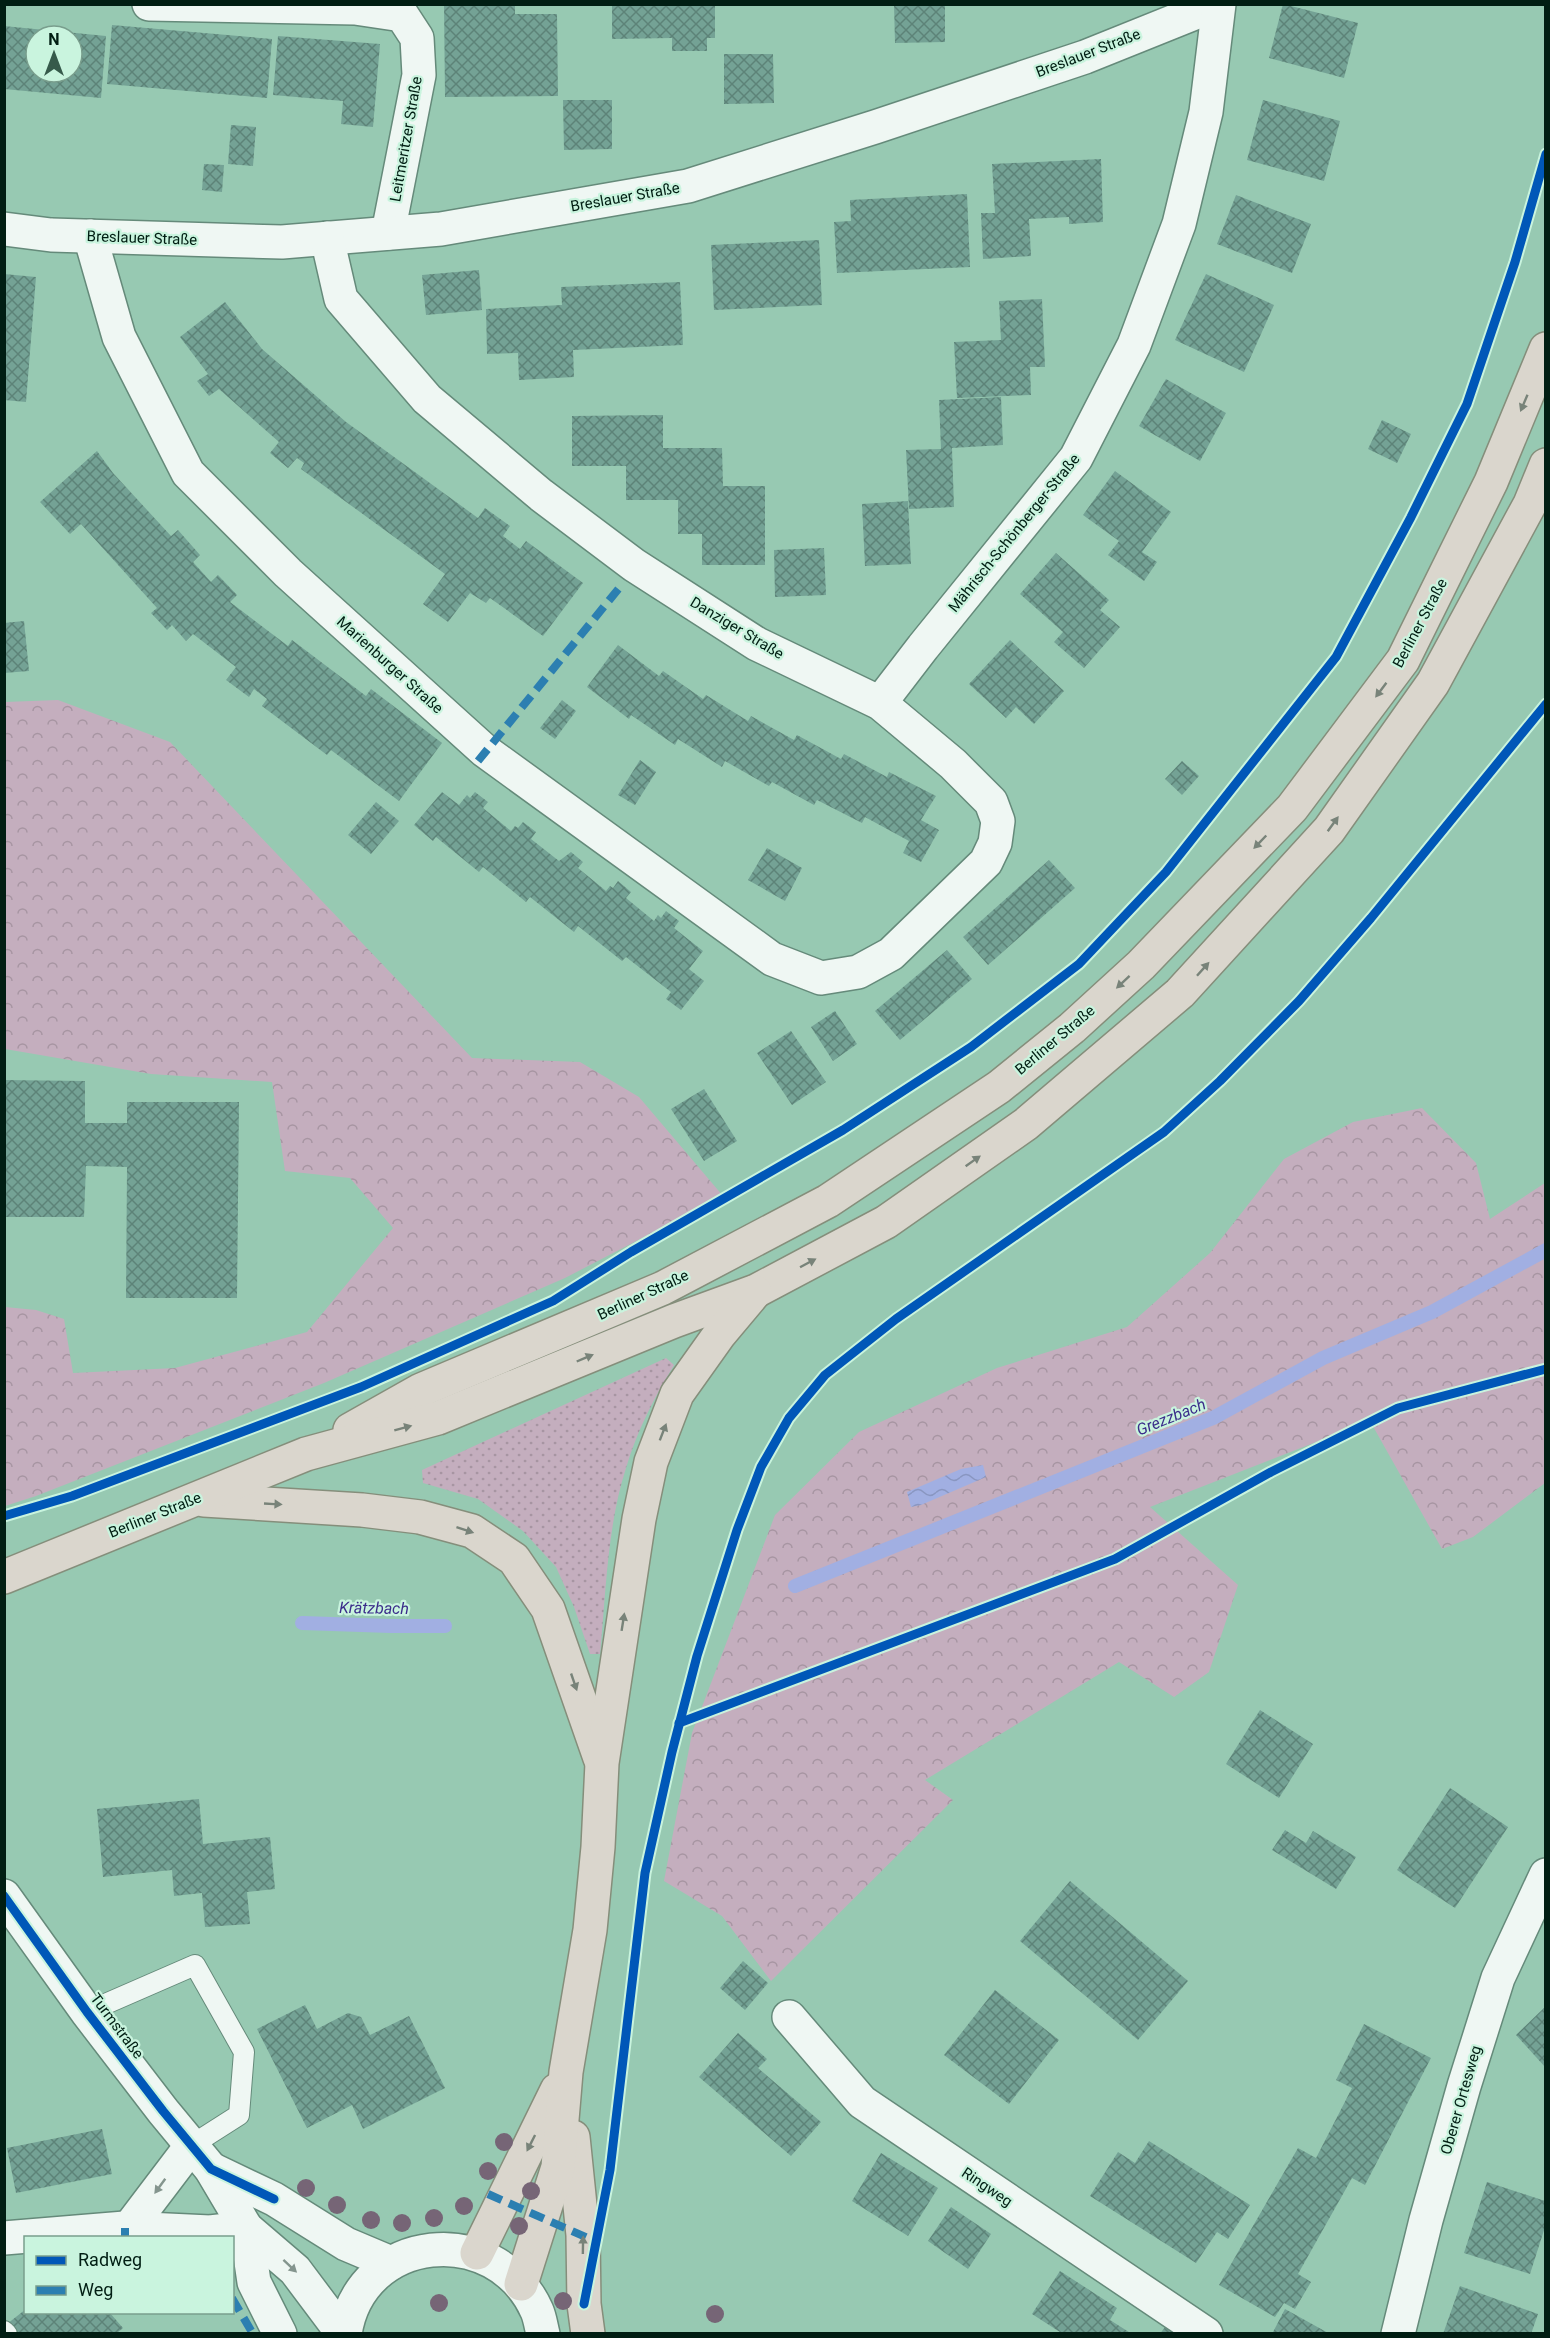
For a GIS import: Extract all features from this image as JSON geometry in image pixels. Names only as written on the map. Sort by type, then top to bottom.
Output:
[{"type":"highway","name":"Berliner Straße","points":[[306,1454],[421,1390],[663,1288],[828,1201],[999,1087],[1072,1028],[1141,965],[1292,808],[1402,660],[1491,482],[1545,349]]},
{"type":"highway","name":"Berliner Straße","points":[[4,1577],[306,1454],[438,1419],[674,1321],[756,1291],[886,1222],[1026,1124],[1180,993],[1329,830],[1433,683],[1530,504],[1545,465]]},
{"type":"highway","points":[[521,2284],[558,2167],[566,2072],[590,1930],[598,1847],[602,1763],[639,1519],[651,1462],[677,1394],[719,1335],[756,1291]]},
{"type":"highway","points":[[193,1499],[362,1510],[420,1517],[472,1532],[514,1559],[548,1610],[602,1763]]},
{"type":"highway","points":[[477,2253],[566,2072]]},
{"type":"highway","points":[[566,2072],[583,2235],[584,2304],[588,2334]]},
{"type":"street","name":"Leitmeritzer Straße","points":[[149,4],[355,8],[402,15],[417,38],[419,75],[388,233]]},
{"type":"street","name":"Breslauer Straße","points":[[4,229],[51,235],[282,242],[441,230],[688,186],[1085,57],[1218,4]]},
{"type":"street","name":"Mährisch-Schönberger-Straße","points":[[880,703],[1076,458],[1134,345],[1179,224],[1206,112],[1218,4]]},
{"type":"street","name":"Marienburger Straße","points":[[90,236],[119,337],[188,473],[288,573],[485,751],[772,959],[821,978]]},
{"type":"street","name":"Danziger Straße","points":[[327,238],[341,299],[427,399],[541,495],[634,565],[757,644],[880,703],[953,764],[991,802],[998,821],[995,843],[986,862],[891,954],[858,972],[821,978]]},
{"type":"street","name":"Oberer Ortesweg","points":[[1398,2334],[1426,2220],[1498,1978],[1545,1875]]},
{"type":"street","name":"Turmstraße","points":[[4,1896],[87,2012],[202,2157],[246,2228],[296,2270],[344,2334]]},
{"type":"street","name":"Ringweg","points":[[789,2017],[862,2102],[1206,2334]]},
{"type":"street","points":[[129,2228],[202,2157],[346,2244],[391,2263]]},
{"type":"street","points":[[29,2236],[129,2228],[210,2232],[246,2228],[254,2282],[280,2334]]},
{"type":"street","points":[[4,2238],[24,2236]]},
{"type":"street","points":[[344,2334],[356,2300],[371,2279],[391,2263],[418,2252],[447,2248],[477,2253],[501,2266],[521,2284],[538,2312],[543,2334]]},
{"type":"lane","points":[[87,2012],[195,1965],[244,2052],[239,2115],[202,2157]]},
{"type":"green space","points":[[58,700],[170,742],[472,1058],[580,1062],[639,1097],[723,1196],[565,1278],[324,1383],[36,1496],[5,1506],[5,1307],[36,1310],[64,1319],[73,1373],[175,1368],[307,1332],[393,1228],[350,1178],[285,1171],[272,1082],[151,1074],[5,1049],[5,702]]},
{"type":"green space","points":[[1422,1108],[1476,1163],[1490,1219],[1545,1183],[1545,1483],[1473,1537],[1442,1549],[1370,1421],[1150,1507],[1238,1585],[1209,1672],[1174,1697],[1119,1662],[925,1780],[953,1800],[771,1981],[722,1916],[664,1881],[692,1733],[775,1515],[859,1432],[997,1368],[1127,1327],[1210,1253],[1284,1159],[1353,1122]]},
{"type":"green space","points":[[666,1358],[674,1365],[641,1428],[630,1454],[620,1490],[608,1560],[600,1654],[590,1654],[574,1607],[556,1567],[523,1531],[478,1499],[423,1483],[422,1470]]},
{"type":"water","points":[[983,1465],[986,1477],[921,1505],[911,1507],[907,1492],[961,1469]]},
{"type":"building","points":[[444,4],[515,4],[515,14],[557,14],[558,96],[445,97]]},
{"type":"building","points":[[612,4],[715,4],[715,38],[707,38],[707,51],[672,51],[672,38],[612,39]]},
{"type":"building","points":[[894,4],[945,4],[945,42],[895,43]]},
{"type":"building","points":[[1283,4],[1358,23],[1344,78],[1269,58]]},
{"type":"building","points":[[112,25],[272,39],[267,98],[107,84]]},
{"type":"building","points":[[4,26],[24,28],[24,84],[84,84],[84,34],[106,36],[101,98],[4,89]]},
{"type":"building","points":[[278,36],[380,44],[373,127],[341,124],[343,101],[273,95]]},
{"type":"building","points":[[724,54],[773,54],[774,103],[724,104]]},
{"type":"building","points":[[563,100],[612,100],[612,149],[564,150]]},
{"type":"building","points":[[1263,100],[1340,121],[1324,181],[1247,160]]},
{"type":"building","points":[[231,125],[256,127],[253,166],[228,164]]},
{"type":"building","points":[[1101,159],[1103,222],[1069,224],[1069,217],[1029,219],[1031,256],[983,259],[981,213],[995,213],[992,164]]},
{"type":"building","points":[[204,164],[224,165],[222,192],[202,190]]},
{"type":"building","points":[[967,194],[970,267],[837,273],[834,222],[851,221],[850,200]]},
{"type":"building","points":[[1236,195],[1311,224],[1292,273],[1217,244]]},
{"type":"building","points":[[819,240],[822,305],[714,310],[711,245]]},
{"type":"building","points":[[479,270],[482,310],[426,315],[422,275]]},
{"type":"building","points":[[4,274],[36,277],[26,402],[4,400]]},
{"type":"building","points":[[1206,274],[1274,305],[1244,372],[1175,340]]},
{"type":"building","points":[[680,282],[683,345],[573,350],[574,377],[519,380],[518,353],[487,354],[486,309],[562,305],[561,287]]},
{"type":"building","points":[[1042,299],[1045,367],[1030,367],[1031,395],[957,398],[954,342],[1001,340],[999,301]]},
{"type":"building","points":[[225,302],[262,349],[346,422],[478,518],[485,508],[510,526],[503,536],[520,549],[526,541],[583,583],[543,636],[490,598],[486,603],[470,593],[448,622],[423,604],[445,574],[301,469],[304,463],[297,458],[288,468],[270,453],[279,442],[219,389],[209,396],[197,381],[208,374],[180,337]]},
{"type":"building","points":[[1166,379],[1226,413],[1200,461],[1139,426]]},
{"type":"building","points":[[1001,397],[1003,445],[952,448],[954,507],[909,509],[906,450],[941,449],[939,400]]},
{"type":"building","points":[[663,415],[663,448],[722,448],[723,486],[765,486],[765,565],[702,565],[702,534],[678,534],[678,500],[626,500],[626,466],[572,466],[572,416]]},
{"type":"building","points":[[1382,420],[1411,434],[1397,463],[1368,449]]},
{"type":"building","points":[[97,451],[113,473],[171,536],[178,530],[200,555],[193,562],[211,582],[218,575],[237,595],[230,602],[288,646],[292,640],[366,696],[371,689],[442,743],[399,801],[331,750],[327,755],[262,706],[267,699],[254,689],[249,697],[226,680],[236,667],[193,634],[186,641],[172,625],[167,630],[151,613],[157,608],[81,524],[70,534],[40,502]]},
{"type":"building","points":[[1115,471],[1171,512],[1142,552],[1157,562],[1144,581],[1108,555],[1119,541],[1083,515]]},
{"type":"building","points":[[908,501],[911,564],[865,566],[862,504]]},
{"type":"building","points":[[824,548],[826,595],[775,597],[774,550]]},
{"type":"building","points":[[1056,553],[1109,600],[1100,610],[1120,627],[1084,668],[1054,642],[1063,632],[1020,594]]},
{"type":"building","points":[[24,621],[29,671],[4,673],[4,623]]},
{"type":"building","points":[[1010,640],[1064,691],[1034,724],[1016,707],[1006,718],[969,684]]},
{"type":"building","points":[[618,645],[659,676],[663,671],[703,699],[706,695],[748,721],[751,716],[794,740],[797,735],[841,759],[844,754],[887,777],[889,772],[936,796],[921,820],[939,830],[921,862],[903,853],[909,841],[865,817],[862,823],[817,800],[814,805],[772,782],[769,786],[725,761],[722,767],[678,739],[675,745],[631,715],[629,719],[587,687]]},
{"type":"building","points":[[562,700],[576,711],[555,739],[540,728]]},
{"type":"building","points":[[640,760],[656,772],[635,805],[618,795]]},
{"type":"building","points":[[1182,761],[1199,776],[1182,795],[1165,779]]},
{"type":"building","points":[[442,792],[459,805],[467,795],[470,798],[475,792],[488,802],[483,808],[511,831],[523,822],[536,832],[531,839],[559,861],[571,852],[583,862],[578,868],[606,891],[610,886],[613,888],[618,881],[631,892],[626,898],[654,921],[658,915],[661,918],[666,911],[679,921],[674,928],[703,951],[689,969],[704,981],[681,1010],[666,999],[671,992],[626,957],[622,961],[578,926],[574,932],[530,897],[526,902],[483,867],[479,872],[436,837],[433,841],[414,825]]},
{"type":"building","points":[[376,802],[399,821],[371,854],[348,835]]},
{"type":"building","points":[[767,848],[802,868],[785,901],[748,880]]},
{"type":"building","points":[[1049,860],[1075,888],[988,965],[963,937]]},
{"type":"building","points":[[947,950],[972,979],[900,1040],[875,1011]]},
{"type":"building","points":[[835,1011],[857,1044],[833,1061],[811,1027]]},
{"type":"building","points":[[791,1031],[826,1082],[792,1105],[757,1053]]},
{"type":"building","points":[[4,1080],[85,1081],[85,1123],[127,1123],[127,1102],[239,1102],[237,1298],[126,1298],[127,1167],[86,1166],[84,1217],[4,1217]]},
{"type":"building","points":[[704,1089],[737,1141],[704,1161],[671,1109]]},
{"type":"building","points":[[1260,1710],[1313,1744],[1279,1798],[1226,1764]]},
{"type":"building","points":[[1450,1788],[1508,1827],[1455,1908],[1397,1870]]},
{"type":"building","points":[[199,1799],[203,1844],[270,1837],[275,1889],[247,1892],[250,1924],[205,1927],[202,1893],[174,1896],[172,1870],[103,1877],[97,1809]]},
{"type":"building","points":[[1285,1830],[1306,1843],[1313,1831],[1356,1857],[1336,1889],[1272,1850]]},
{"type":"building","points":[[1070,1881],[1188,1981],[1138,2040],[1020,1941]]},
{"type":"building","points":[[743,1961],[768,1983],[745,2010],[720,1988]]},
{"type":"building","points":[[995,1990],[1059,2040],[1009,2104],[944,2055]]},
{"type":"building","points":[[305,2005],[317,2029],[348,2013],[361,2017],[370,2035],[409,2016],[445,2088],[363,2129],[352,2105],[307,2128],[257,2029]]},
{"type":"building","points":[[1545,2007],[1545,2067],[1516,2035]]},
{"type":"building","points":[[1364,2024],[1431,2058],[1365,2185],[1352,2178],[1298,2274],[1311,2282],[1295,2309],[1284,2303],[1275,2317],[1219,2285],[1298,2148],[1316,2158],[1352,2088],[1336,2080]]},
{"type":"building","points":[[738,2033],[767,2059],[758,2068],[821,2122],[791,2156],[699,2077]]},
{"type":"building","points":[[102,2129],[112,2174],[16,2193],[7,2148]]},
{"type":"building","points":[[1149,2141],[1250,2205],[1228,2239],[1217,2232],[1196,2263],[1090,2196],[1118,2152],[1135,2163]]},
{"type":"building","points":[[881,2153],[938,2188],[908,2236],[852,2201]]},
{"type":"building","points":[[1487,2182],[1545,2201],[1545,2227],[1530,2274],[1464,2253]]},
{"type":"building","points":[[951,2207],[991,2234],[968,2269],[928,2241]]},
{"type":"building","points":[[1060,2271],[1117,2308],[1110,2320],[1132,2334],[1063,2334],[1032,2314]]},
{"type":"building","points":[[1460,2286],[1538,2314],[1531,2334],[1443,2334]]},
{"type":"building","points":[[1285,2309],[1330,2334],[1272,2334]]},
{"type":"building","points":[[24,2311],[24,2314],[111,2314],[123,2328],[116,2334],[16,2334],[7,2324]]},
{"type":"building","points":[[1168,2323],[1182,2334],[1160,2334]]},
{"type":"waterway","name":"Grezzbach","points":[[795,1586],[1213,1418],[1323,1358],[1432,1312],[1546,1250]]},
{"type":"waterway","name":"Krätzbach","points":[[302,1623],[445,1626]]},
{"type":"marked path","points":[[478,761],[620,587]]},
{"type":"marked path","points":[[488,2194],[597,2242],[598,2239]]},
{"type":"marked path","points":[[125,2228],[125,2236]]},
{"type":"marked path","points":[[234,2301],[253,2334]]},
{"type":"cycle path","points":[[4,1516],[72,1496],[361,1387],[553,1301],[631,1252],[843,1130],[971,1047],[1079,964],[1166,872],[1336,657],[1411,517],[1467,404],[1515,262],[1546,154]]},
{"type":"cycle path","points":[[584,2304],[610,2170],[645,1873],[672,1752],[697,1656],[737,1530],[761,1467],[789,1418],[825,1375],[896,1319],[1164,1132],[1220,1081],[1299,1001],[1371,918],[1546,704]]},
{"type":"cycle path","points":[[679,1723],[1115,1559],[1271,1472],[1398,1408],[1546,1369]]},
{"type":"cycle path","points":[[4,1896],[87,2012],[211,2169],[274,2199]]}]
